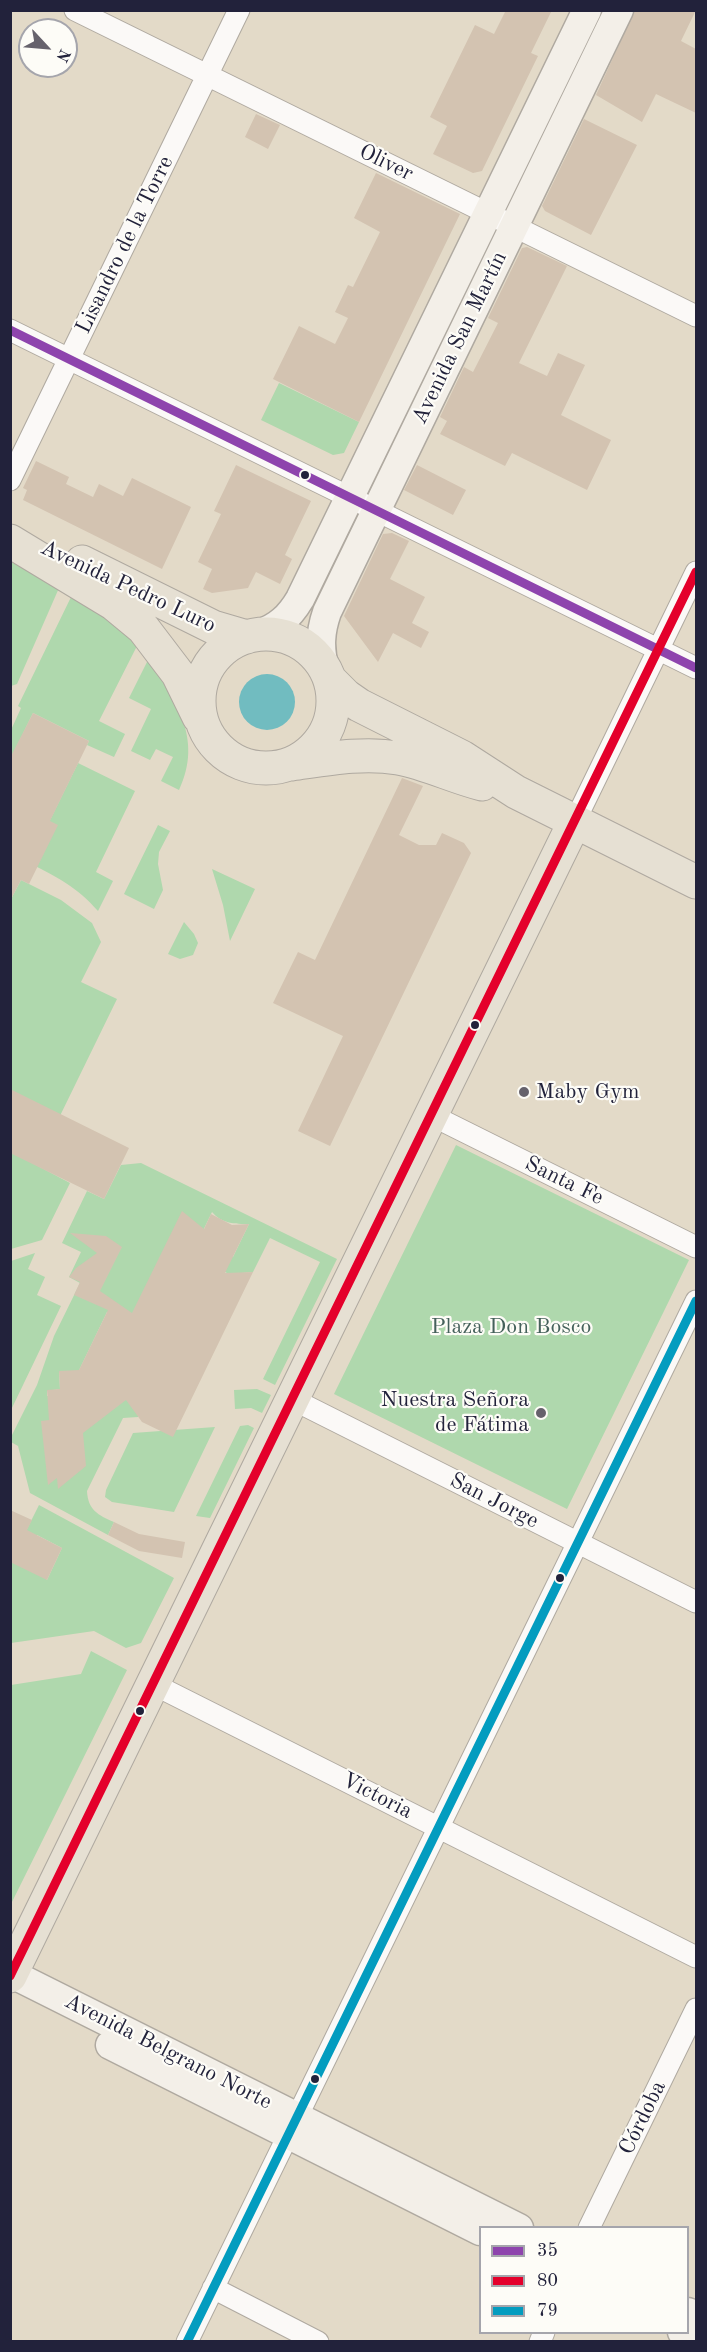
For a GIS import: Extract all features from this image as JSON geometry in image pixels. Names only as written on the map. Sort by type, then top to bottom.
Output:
[{"type":"main road","name":"Avenida San Martín","points":[[253,635],[279,625],[296,606],[587,10]]},
{"type":"main road","name":"Avenida San Martín","points":[[328,674],[320,645],[324,620],[620,10]]},
{"type":"main road","name":"Avenida Pedro Luro","points":[[10,535],[82,562],[213,627],[253,635]]},
{"type":"main road","name":"Avenida Pedro Luro","points":[[10,541],[114,604],[143,628],[178,674],[202,724]]},
{"type":"main road","points":[[516,792],[385,756],[358,756],[290,764],[269,769],[258,769],[238,763],[220,751],[202,724],[199,702],[206,671],[227,646],[253,635],[281,636],[302,644],[319,659],[340,692],[359,705],[462,757],[516,792],[696,882]]},
{"type":"main road","points":[[290,764],[310,753],[325,735],[334,702],[328,674]]},
{"type":"main road","points":[[11,1980],[153,1684],[575,821]]},
{"type":"main road","name":"Avenida Belgrano Norte","points":[[11,1980],[293,2126],[479,2230]]},
{"type":"main road","name":"Avenida Belgrano Norte","points":[[293,2126],[515,2226]]},
{"type":"street","name":"Oliver","points":[[75,10],[696,316]]},
{"type":"street","name":"Lisandro de la Torre","points":[[10,480],[239,10]]},
{"type":"street","points":[[10,330],[696,668]]},
{"type":"street","points":[[575,821],[696,572]]},
{"type":"street","name":"Santa Fe","points":[[431,1115],[696,1247]]},
{"type":"street","points":[[188,2342],[696,1301]]},
{"type":"street","name":"San Jorge","points":[[292,1399],[696,1602]]},
{"type":"street","name":"Victoria","points":[[153,1684],[696,1957]]},
{"type":"street","name":"Córdoba","points":[[591,2226],[696,2009]]},
{"type":"street","points":[[213,2288],[318,2342]]},
{"type":"green space","points":[[279,383],[359,422],[344,453],[333,455],[261,420]]},
{"type":"green space","points":[[11,562],[59,588],[17,684],[11,686]]},
{"type":"green space","points":[[72,595],[95,606],[138,644],[99,721],[125,734],[114,757],[87,745],[89,741],[33,713],[11,758],[11,730],[21,708],[18,706]]},
{"type":"green space","points":[[150,656],[176,704],[187,736],[186,771],[179,790],[161,781],[173,757],[156,749],[150,760],[131,751],[151,709],[129,698]]},
{"type":"green space","points":[[78,763],[135,791],[96,872],[113,881],[98,911],[66,883],[29,863]]},
{"type":"green space","points":[[158,825],[170,831],[159,852],[158,864],[163,890],[154,909],[124,894]]},
{"type":"green space","points":[[212,869],[255,889],[230,941],[223,905]]},
{"type":"green space","points":[[21,880],[61,900],[92,923],[101,942],[81,982],[117,999],[36,1165],[70,1183],[42,1240],[11,1249],[10,901]]},
{"type":"green space","points":[[184,922],[198,943],[193,955],[180,959],[168,954]]},
{"type":"green space","name":"Plaza Don Bosco","points":[[456,1145],[689,1260],[567,1509],[334,1394]]},
{"type":"green space","points":[[141,1163],[337,1259],[275,1385],[263,1379],[320,1262],[270,1238],[253,1272],[242,1273],[239,1279],[217,1268],[222,1258],[233,1257],[249,1224],[224,1221],[212,1212],[153,1334],[107,1312],[71,1387],[59,1371],[60,1389],[47,1391],[47,1396],[61,1395],[131,1348],[147,1398],[138,1417],[123,1418],[87,1491],[89,1503],[95,1511],[114,1522],[108,1535],[30,1493],[18,1446],[10,1439],[37,1385],[54,1336],[80,1283],[69,1277],[81,1252],[62,1243],[87,1191],[104,1199],[121,1165]]},
{"type":"green space","points":[[35,1253],[28,1269],[45,1277],[37,1295],[61,1306],[11,1410],[11,1261]]},
{"type":"green space","points":[[257,1389],[271,1395],[262,1413],[251,1408],[235,1409],[234,1390]]},
{"type":"green space","points":[[248,1425],[254,1428],[210,1518],[196,1516],[240,1426]]},
{"type":"green space","points":[[215,1427],[174,1512],[112,1502],[105,1497],[106,1490],[133,1433]]},
{"type":"green space","points":[[39,1505],[174,1578],[141,1643],[126,1648],[94,1631],[11,1643],[10,1563],[18,1549],[47,1580],[62,1548],[37,1535],[21,1541]]},
{"type":"green space","points":[[91,1651],[127,1670],[11,1904],[11,1685],[81,1674]]},
{"type":"water","points":[[267,674],[278,676],[287,682],[293,691],[295,702],[293,713],[287,722],[278,728],[267,730],[256,728],[247,722],[241,713],[239,702],[241,691],[247,682],[256,676]]},
{"type":"building","points":[[506,10],[552,10],[531,53],[538,56],[482,171],[473,173],[433,154],[447,126],[430,117],[475,25],[494,34]]},
{"type":"building","points":[[635,10],[696,10],[681,41],[696,49],[696,113],[656,94],[642,122],[596,95]]},
{"type":"building","points":[[256,114],[280,125],[268,149],[245,137]]},
{"type":"building","points":[[584,119],[637,145],[591,235],[545,211],[542,206]]},
{"type":"building","points":[[376,173],[460,214],[359,422],[273,379],[299,326],[335,344],[348,318],[335,312],[348,285],[353,287],[380,232],[354,218]]},
{"type":"building","points":[[527,247],[567,266],[519,363],[547,376],[558,353],[585,365],[561,415],[611,440],[587,490],[512,453],[505,466],[440,434],[447,421],[440,417],[464,367],[473,372],[498,323],[488,318],[522,248]]},
{"type":"building","points":[[36,461],[69,477],[66,484],[93,497],[99,484],[123,496],[132,478],[191,507],[162,569],[23,500],[27,490],[23,488]]},
{"type":"building","points":[[236,465],[311,501],[285,555],[292,559],[280,584],[256,572],[248,588],[212,593],[203,589],[212,569],[198,562],[221,514],[214,511]]},
{"type":"building","points":[[417,465],[466,490],[453,515],[404,490]]},
{"type":"building","points":[[392,533],[409,541],[390,579],[425,597],[412,623],[429,632],[421,648],[393,633],[378,662],[344,616],[383,534]]},
{"type":"building","points":[[33,713],[89,741],[50,821],[58,825],[29,884],[21,880],[10,901],[10,758]]},
{"type":"building","points":[[402,778],[423,786],[399,835],[419,845],[436,845],[442,833],[464,843],[471,853],[330,1146],[298,1131],[343,1036],[273,1003],[298,952],[315,960]]},
{"type":"building","points":[[10,1089],[129,1148],[104,1199],[10,1153]]},
{"type":"building","points":[[182,1211],[204,1229],[211,1214],[232,1225],[249,1224],[225,1273],[253,1272],[173,1437],[142,1422],[126,1400],[83,1433],[86,1466],[58,1489],[57,1478],[48,1485],[41,1421],[49,1420],[47,1390],[60,1389],[59,1371],[79,1370],[108,1310],[74,1295],[80,1282],[69,1277],[76,1268],[97,1253],[70,1233],[106,1236],[122,1247],[100,1291],[132,1313]]},
{"type":"building","points":[[10,1510],[32,1520],[27,1530],[62,1548],[47,1580],[10,1562]]},
{"type":"building","points":[[114,1522],[139,1534],[185,1542],[182,1558],[139,1551],[108,1535]]},
{"type":"transit line","name":"35","points":[[10,330],[696,668]]},
{"type":"transit line","name":"80","points":[[10,1976],[696,572]]},
{"type":"transit line","name":"79","points":[[187,2342],[696,1301]]},
{"type":"place","name":"Maby Gym","points":[[524,1092]]},
{"type":"place","name":"Nuestra Señora de Fátima","points":[[541,1413]]}]
